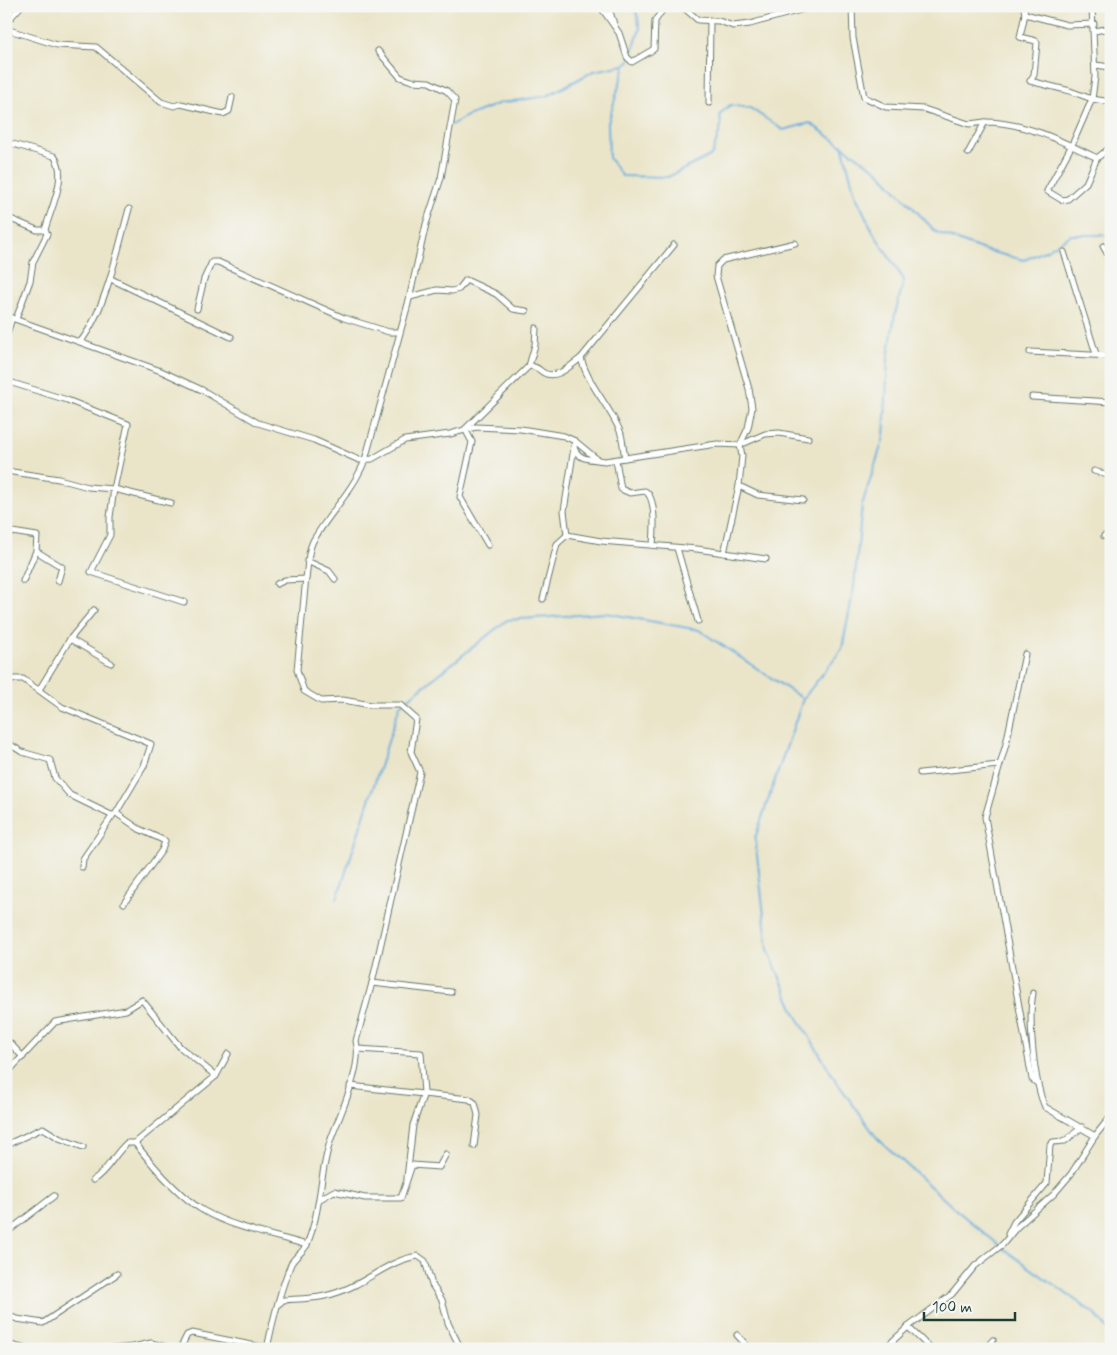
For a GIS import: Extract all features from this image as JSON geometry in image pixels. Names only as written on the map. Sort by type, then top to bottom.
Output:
[{"type":"street","points":[[6,23],[21,6]]},
{"type":"street","points":[[600,6],[615,27]]},
{"type":"street","points":[[608,6],[629,62],[636,61],[654,49],[655,21],[665,6]]},
{"type":"street","points":[[684,7],[698,20],[710,20],[733,26],[750,24],[815,6]]},
{"type":"street","points":[[852,6],[853,38],[864,97],[886,107],[924,109],[969,124],[985,122],[1027,128],[1097,158]]},
{"type":"street","points":[[1026,6],[1020,37],[1036,41],[1037,43],[1034,75],[1030,81],[1070,90],[1092,99],[1111,102]]},
{"type":"street","points":[[1092,6],[1095,65],[1092,99],[1072,146],[1048,191],[1062,200],[1068,199],[1086,183],[1097,158],[1111,147]]},
{"type":"street","points":[[1025,14],[1066,25],[1094,24]]},
{"type":"street","points":[[709,103],[710,20]]},
{"type":"street","points":[[1094,31],[1111,28]]},
{"type":"street","points":[[6,30],[57,45],[96,47],[160,102],[174,106],[181,104],[223,114],[229,111],[232,97]]},
{"type":"street","points":[[180,1349],[187,1335],[192,1332],[267,1348],[291,1263],[307,1245],[320,1199],[325,1161],[350,1086],[358,1049],[356,1041],[372,983],[420,772],[411,752],[416,719],[400,705],[371,705],[343,700],[321,701],[304,691],[298,670],[307,561],[313,542],[356,482],[365,460],[410,297],[426,224],[441,178],[455,100],[447,91],[429,82],[412,81],[400,77],[378,51]]},
{"type":"street","points":[[1095,65],[1111,67]]},
{"type":"street","points":[[968,153],[985,122]]},
{"type":"street","points":[[6,142],[54,156],[58,162],[58,188],[45,230],[47,234],[33,262],[30,281],[6,337]]},
{"type":"street","points":[[81,341],[92,325],[111,279],[129,209]]},
{"type":"street","points":[[6,217],[37,230],[45,230]]},
{"type":"street","points":[[724,553],[739,486],[742,456],[740,445],[748,428],[752,408],[749,389],[716,276],[717,266],[723,260],[795,243]]},
{"type":"street","points":[[529,366],[534,366],[551,375],[560,373],[581,358],[674,245]]},
{"type":"street","points":[[1103,246],[1111,260]]},
{"type":"street","points":[[1064,252],[1096,354]]},
{"type":"street","points":[[197,309],[208,269],[212,262],[218,262],[344,318],[389,332],[400,332]]},
{"type":"street","points":[[111,279],[232,337]]},
{"type":"street","points":[[410,297],[437,290],[452,291],[458,289],[466,280],[496,294],[513,309],[526,311]]},
{"type":"street","points":[[6,316],[81,341],[169,375],[215,397],[258,423],[314,440],[352,457],[365,460],[405,440],[450,434],[476,427],[521,429],[560,435],[598,460]]},
{"type":"street","points":[[465,429],[529,366],[535,345],[536,328]]},
{"type":"street","points":[[1030,352],[1111,356]]},
{"type":"street","points":[[581,358],[584,371],[608,408],[620,432],[625,458]]},
{"type":"street","points":[[6,381],[66,400],[128,424],[114,489],[110,517],[110,535],[91,572],[184,602]]},
{"type":"street","points":[[1032,397],[1111,402]]},
{"type":"street","points":[[465,429],[472,442],[460,497],[488,545]]},
{"type":"street","points":[[574,444],[577,454],[582,457],[598,460],[616,460],[717,444],[740,445],[764,434],[779,433],[808,438]]},
{"type":"street","points":[[567,535],[564,511],[574,444]]},
{"type":"street","points":[[616,460],[621,489],[630,493],[645,491],[651,498],[654,519],[653,545]]},
{"type":"street","points":[[6,471],[59,479],[88,487],[114,489],[170,503]]},
{"type":"street","points":[[1094,472],[1111,476]]},
{"type":"street","points":[[739,486],[758,495],[803,500]]},
{"type":"street","points":[[6,531],[36,536],[36,551],[22,581]]},
{"type":"street","points":[[567,535],[601,541],[653,545],[766,559]]},
{"type":"street","points":[[543,599],[557,544],[567,535]]},
{"type":"street","points":[[1104,536],[1111,537]]},
{"type":"street","points":[[677,548],[698,621]]},
{"type":"street","points":[[36,551],[62,567],[58,582]]},
{"type":"street","points":[[307,561],[329,572],[335,579]]},
{"type":"street","points":[[277,584],[285,580],[306,578]]},
{"type":"street","points":[[39,690],[70,639],[94,610]]},
{"type":"street","points":[[70,639],[111,663]]},
{"type":"street","points":[[1025,654],[1006,744],[985,817],[1032,1078],[1037,1083]]},
{"type":"street","points":[[7,681],[23,679],[62,707],[150,744],[144,766],[84,859],[82,867]]},
{"type":"street","points":[[6,742],[22,752],[50,760],[55,778],[70,795],[113,814],[165,841],[162,850],[124,903]]},
{"type":"street","points":[[920,773],[999,765]]},
{"type":"street","points":[[372,983],[451,992]]},
{"type":"street","points":[[1033,993],[1031,1011],[1037,1083],[1045,1107],[1095,1136]]},
{"type":"street","points":[[6,1074],[55,1022],[126,1010],[142,1000],[180,1047],[216,1076]]},
{"type":"street","points":[[6,1039],[23,1057]]},
{"type":"street","points":[[358,1049],[421,1053],[424,1094],[413,1125],[408,1178]]},
{"type":"street","points":[[93,1180],[108,1166],[118,1151],[127,1143],[135,1143],[216,1076],[228,1054]]},
{"type":"street","points":[[350,1086],[468,1099],[476,1103],[478,1115],[474,1146]]},
{"type":"street","points":[[1006,1238],[1054,1194],[1076,1167],[1095,1136],[1111,1116]]},
{"type":"street","points":[[884,1349],[908,1327],[952,1294],[975,1266],[1003,1244],[1014,1222],[1047,1183],[1050,1145],[1053,1142],[1065,1141],[1082,1127]]},
{"type":"street","points":[[6,1144],[43,1128],[59,1138],[83,1147]]},
{"type":"street","points":[[135,1143],[157,1172],[203,1210],[231,1222],[307,1245]]},
{"type":"street","points":[[320,1199],[334,1191],[365,1198],[401,1198],[412,1165],[439,1167],[446,1154]]},
{"type":"street","points":[[6,1232],[54,1196]]},
{"type":"street","points":[[279,1303],[283,1300],[324,1298],[353,1286],[396,1263],[418,1256],[425,1261],[432,1285],[442,1300],[448,1323],[461,1349]]},
{"type":"street","points":[[6,1314],[17,1319],[43,1322],[117,1274]]},
{"type":"street","points":[[908,1327],[931,1349]]},
{"type":"street","points":[[737,1335],[750,1349]]},
{"type":"street","points":[[984,1349],[994,1340]]},
{"type":"street","points":[[110,1349],[133,1347],[151,1342],[172,1349]]},
{"type":"street","points":[[6,1344],[26,1349]]},
{"type":"waterway","points":[[635,6],[640,29],[629,62],[625,65],[608,123],[609,158],[622,176],[668,177],[712,155],[721,127],[720,114],[730,105],[750,108],[783,130],[810,123],[878,171],[936,232],[984,250],[1024,260],[1047,250],[1071,235],[1111,235]]},
{"type":"waterway","points":[[451,125],[465,117],[500,103],[547,96],[594,71],[624,65]]},
{"type":"waterway","points":[[842,144],[855,194],[873,232],[904,280],[895,314],[888,358],[884,437],[862,505],[854,587],[842,649],[803,699],[755,838],[768,950],[795,1013],[836,1081],[877,1138],[955,1209],[1005,1250],[1095,1314],[1111,1333]]},
{"type":"waterway","points":[[337,899],[400,705],[507,620],[606,613],[699,630],[803,699]]}]
